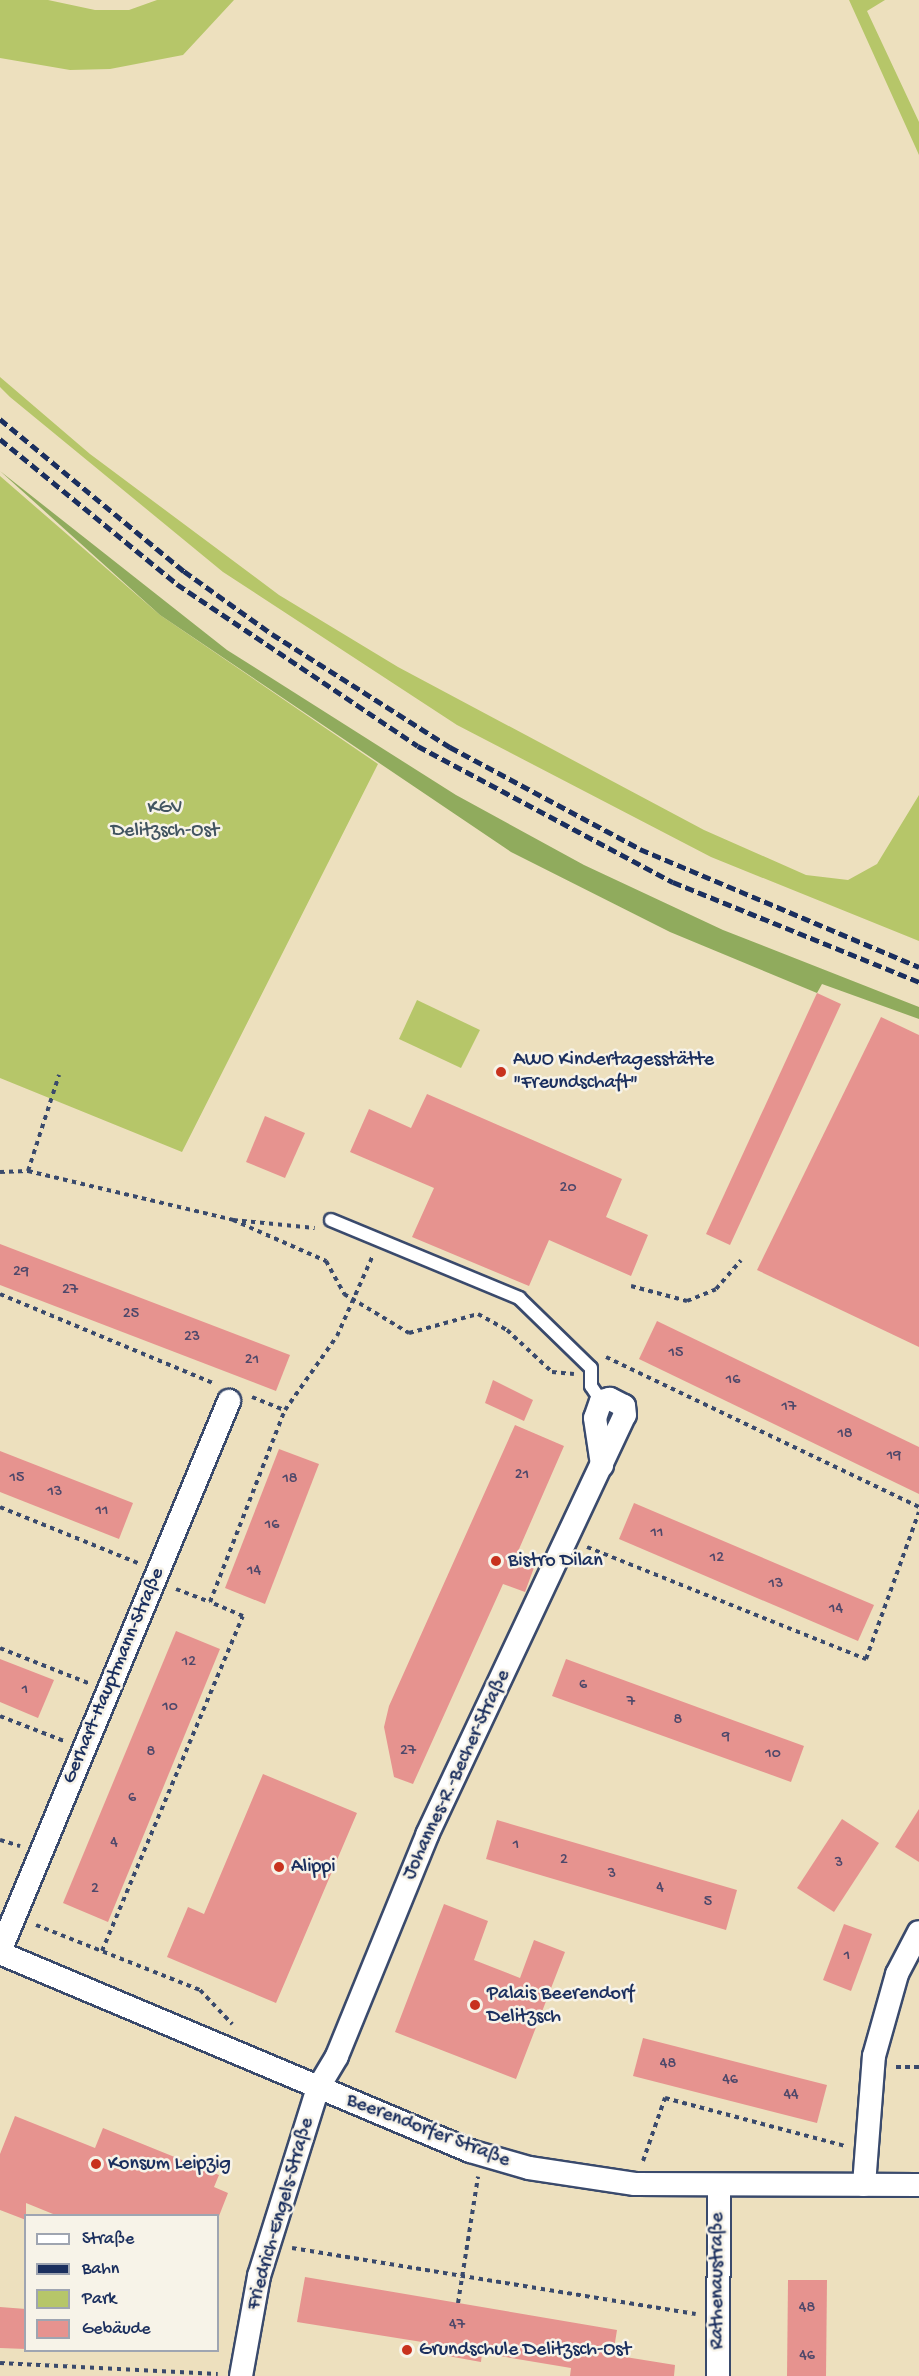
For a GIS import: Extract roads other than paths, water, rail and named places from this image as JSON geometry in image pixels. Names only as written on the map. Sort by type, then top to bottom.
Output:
[{"type":"street","name":"Gerhart-Hauptmann-Straße","points":[[0,1952],[230,1392]]},
{"type":"street","name":"Johannes-R.-Becher-Straße","points":[[318,2088],[337,2056],[427,1835],[602,1465],[595,1418],[601,1401]]},
{"type":"street","points":[[864,2185],[874,2056],[897,1974],[919,1932]]},
{"type":"street","name":"Beerendorfer Straße","points":[[0,1952],[318,2088],[484,2156],[635,2184],[719,2186],[919,2184]]},
{"type":"street","name":"Friedrich-Engels-Straße","points":[[241,2375],[269,2244],[318,2088]]},
{"type":"street","name":"Rathenaustraße","points":[[718,2376],[719,2186]]},
{"type":"lane","points":[[331,1220],[519,1298],[591,1368],[591,1386],[601,1401]]},
{"type":"railway","points":[[0,419],[184,571],[272,634],[450,747],[640,849],[919,967]]},
{"type":"railway","points":[[0,439],[177,584],[418,746],[673,882],[919,982]]},
{"type":"place","name":"AWO Kindertagesstätte \"Freundschaft\"","points":[[501,1072]]},
{"type":"place","name":"Bistro Dilan","points":[[496,1561]]},
{"type":"place","name":"Alippi","points":[[279,1867]]},
{"type":"place","name":"Palais Beerendorf Delitzsch","points":[[475,2005]]},
{"type":"place","name":"Konsum Leipzig","points":[[96,2164]]},
{"type":"place","name":"Grundschule Delitzsch-Ost","points":[[407,2350]]},
{"type":"park label","name":"KGV Delitzsch-Ost","points":[[165,820]]}]
